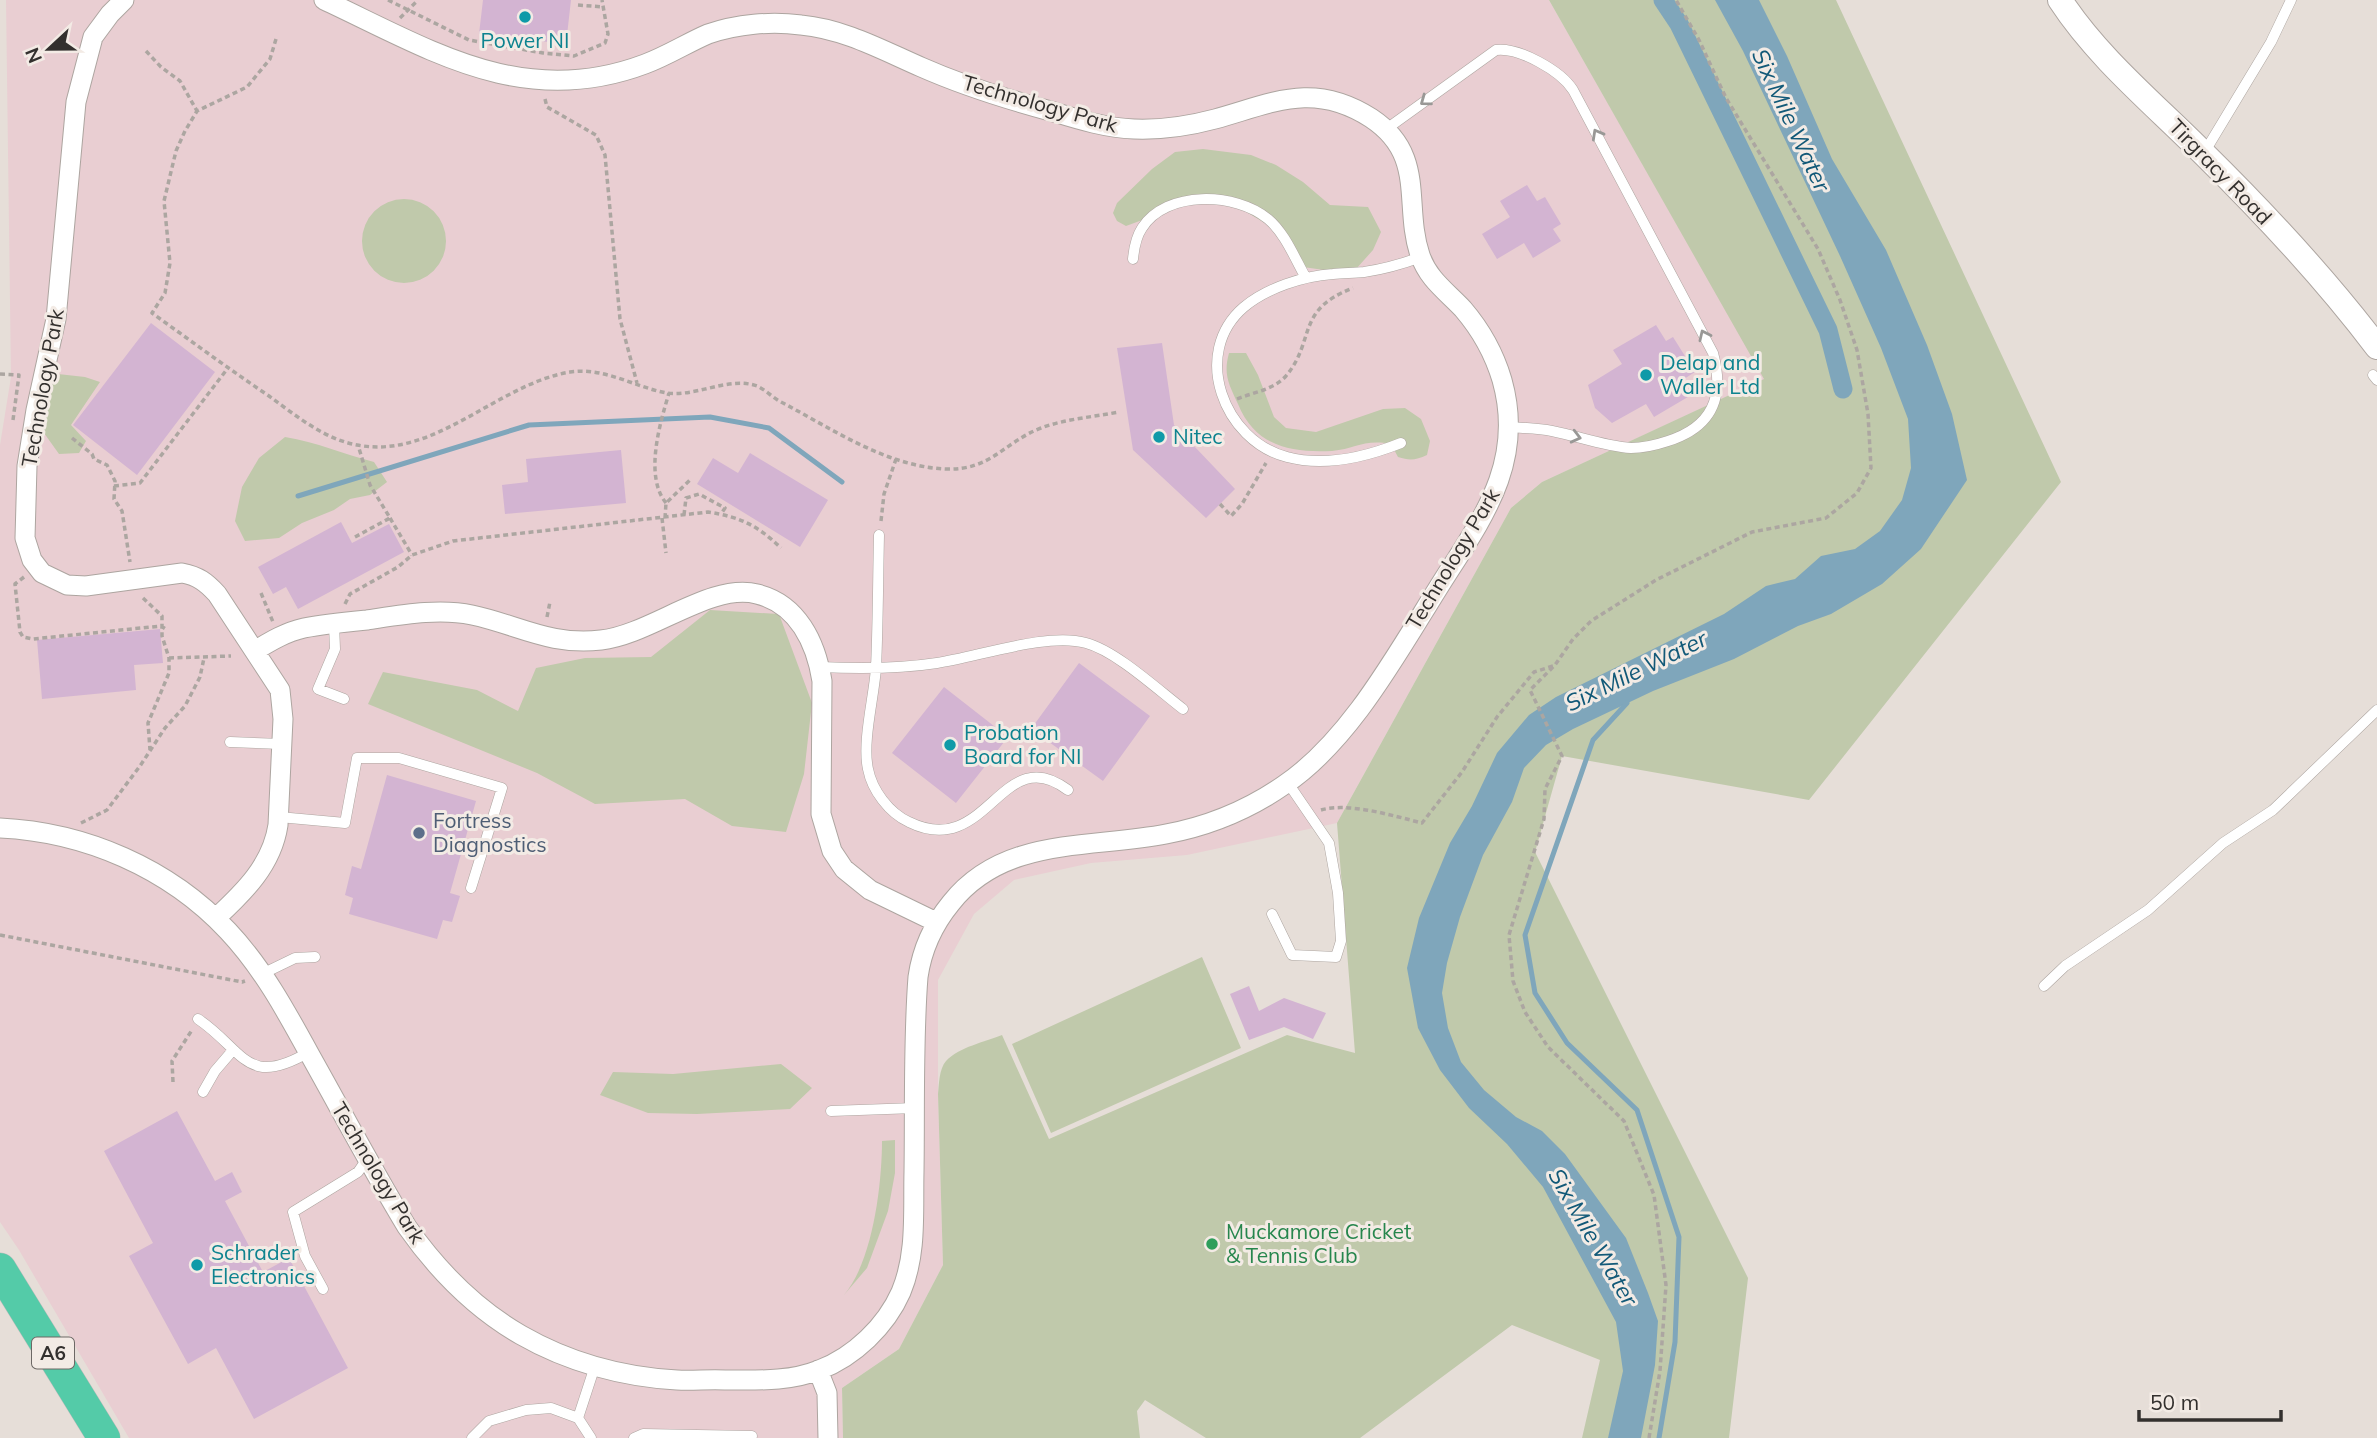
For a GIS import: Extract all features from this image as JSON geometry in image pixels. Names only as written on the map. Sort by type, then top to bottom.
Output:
[{"type":"highway","name":"A6","points":[[0,1269],[104,1438]]},
{"type":"street","name":"Technology Park","points":[[37,568],[28,550],[26,538],[27,466],[38,399],[56,319],[76,102],[93,37],[124,0]]},
{"type":"street","name":"Technology Park","points":[[0,828],[57,834],[93,844],[140,865],[188,895],[216,918],[262,974],[415,1238],[456,1287],[497,1321],[548,1349],[595,1366],[633,1375],[677,1380],[771,1380],[818,1370],[851,1352],[877,1328],[900,1293],[908,1272],[913,1228],[918,976],[920,960],[936,922],[966,885],[998,863],[1048,849],[1172,833],[1238,812],[1288,783],[1326,751],[1358,710],[1477,527],[1500,482],[1507,455],[1509,427],[1504,387],[1486,341],[1465,312],[1428,274],[1416,239],[1411,176],[1402,153],[1385,130],[1370,118],[1338,102],[1308,96],[1272,101],[1189,124],[1121,128],[1084,121],[1004,98],[927,70],[851,37],[798,24],[724,29],[642,65],[597,76],[568,80],[529,79],[491,72],[444,58],[324,0]]},
{"type":"street","name":"Tirgracy Road","points":[[2060,0],[2072,19],[2118,70],[2203,153],[2306,261],[2377,346]]},
{"type":"street","points":[[37,568],[50,579],[75,586],[182,573],[195,576],[218,594],[280,690],[283,701],[282,744],[279,817],[275,842],[266,861],[242,894],[216,918]]},
{"type":"street","points":[[256,650],[280,636],[303,629],[447,612],[482,617],[552,639],[584,642],[632,634],[723,595],[755,593],[772,599],[794,615],[810,637],[820,667],[821,814],[832,851],[844,869],[863,884],[936,922]]},
{"type":"street","points":[[818,1370],[827,1393],[828,1438]]},
{"type":"lane","points":[[2203,153],[2271,42],[2291,0]]},
{"type":"lane","points":[[1385,130],[1496,50],[1506,50],[1553,69],[1573,90],[1713,353],[1717,381],[1712,408],[1705,421],[1675,439],[1633,448],[1554,431],[1509,427]]},
{"type":"lane","points":[[1133,259],[1135,243],[1141,229],[1151,217],[1164,208],[1181,203],[1220,201],[1249,208],[1270,220],[1306,278]]},
{"type":"lane","points":[[1401,443],[1365,456],[1326,461],[1296,459],[1272,452],[1247,436],[1232,418],[1226,405],[1217,365],[1217,352],[1227,327],[1253,301],[1306,278],[1378,270],[1421,257]]},
{"type":"lane","points":[[879,535],[876,670],[867,764],[878,794],[901,818],[926,829],[944,830],[972,820],[1003,791],[1019,782],[1047,778],[1068,790]]},
{"type":"lane","points":[[334,624],[335,649],[318,689],[344,699]]},
{"type":"lane","points":[[820,667],[876,670],[939,663],[1036,643],[1085,643],[1116,659],[1183,709]]},
{"type":"lane","points":[[2044,986],[2065,966],[2148,910],[2223,843],[2273,810],[2377,710]]},
{"type":"lane","points":[[230,742],[282,744]]},
{"type":"lane","points":[[279,817],[345,823],[357,758],[399,758],[502,789],[471,888]]},
{"type":"lane","points":[[1272,914],[1292,956],[1336,957],[1341,940],[1334,867],[1329,844],[1288,783]]},
{"type":"lane","points":[[262,974],[295,958],[315,957]]},
{"type":"lane","points":[[198,1019],[247,1062],[267,1069],[281,1066],[309,1052]]},
{"type":"lane","points":[[203,1092],[215,1071],[233,1050]]},
{"type":"lane","points":[[831,1111],[915,1108]]},
{"type":"lane","points":[[323,1289],[305,1256],[293,1212],[358,1172],[368,1159]]},
{"type":"lane","points":[[578,1418],[595,1366]]},
{"type":"lane","points":[[472,1438],[489,1421],[526,1410],[551,1408],[578,1418],[591,1438]]},
{"type":"lane","points":[[634,1438],[643,1434],[752,1436]]},
{"type":"path","points":[[388,0],[469,40],[574,56],[605,43],[608,34],[602,0]]},
{"type":"path","points":[[1648,1438],[1660,1371],[1666,1285],[1654,1195],[1624,1121],[1548,1046],[1525,1012],[1513,981],[1510,935],[1544,819],[1545,789],[1562,756],[1530,690],[1591,621],[1656,580],[1752,532],[1826,518],[1857,493],[1871,468],[1868,414],[1857,350],[1840,300],[1818,249],[1726,98],[1699,40],[1676,0]]},
{"type":"path","points":[[578,5],[603,7]]},
{"type":"path","points":[[276,39],[270,59],[247,87],[197,111],[176,151],[164,201],[170,263],[165,293],[152,313],[312,426],[358,445],[411,442],[549,377],[572,372],[591,372],[615,376],[669,393],[693,392],[736,384],[757,386],[779,401],[864,446],[895,459],[919,465],[960,469],[981,463],[1040,429],[1119,412]]},
{"type":"path","points":[[146,51],[180,81],[197,111]]},
{"type":"path","points":[[544,90],[547,107],[596,135],[606,155],[620,319],[637,384]]},
{"type":"path","points":[[1226,405],[1274,386],[1285,377],[1294,364],[1313,315],[1328,301],[1358,286]]},
{"type":"path","points":[[114,486],[140,483],[228,368]]},
{"type":"path","points":[[0,374],[19,375],[12,430]]},
{"type":"path","points":[[666,553],[666,503],[658,487],[655,449],[669,393]]},
{"type":"path","points":[[72,438],[92,454],[94,459],[107,465],[115,481],[114,499],[122,511],[135,591],[162,616],[161,626],[169,657],[169,673],[148,723],[150,750]]},
{"type":"path","points":[[358,445],[370,485],[412,555]]},
{"type":"path","points":[[1220,504],[1231,516],[1242,504],[1272,452]]},
{"type":"path","points":[[879,535],[884,494],[895,459]]},
{"type":"path","points":[[666,503],[690,480]]},
{"type":"path","points":[[684,516],[686,498],[699,494],[725,508],[721,514]]},
{"type":"path","points":[[334,624],[350,594],[398,567],[412,555],[453,541],[708,512],[743,519],[766,533],[781,548]]},
{"type":"path","points":[[355,537],[390,518]]},
{"type":"path","points":[[37,568],[15,584],[20,632],[23,637],[33,639],[161,626],[167,630]]},
{"type":"path","points":[[261,593],[280,636]]},
{"type":"path","points":[[169,657],[232,656]]},
{"type":"path","points":[[57,834],[107,810],[165,727],[185,706],[200,677],[204,658]]},
{"type":"path","points":[[1310,814],[1333,807],[1387,814],[1422,823],[1462,772],[1497,717],[1534,672],[1553,667]]},
{"type":"path","points":[[0,935],[242,982],[262,974]]},
{"type":"path","points":[[173,1082],[172,1061],[198,1019]]},
{"type":"shaded area","points":[[6,0],[1549,0],[1765,379],[1542,482],[1511,508],[1337,823],[1187,855],[1091,863],[1014,880],[974,914],[938,980],[943,1265],[899,1349],[842,1388],[843,1438],[129,1438],[0,1222],[0,445],[11,377]]},
{"type":"green space","points":[[1549,0],[1836,0],[2061,482],[1809,800],[1562,756],[1535,852],[1748,1278],[1729,1438],[1582,1438],[1600,1360],[1512,1325],[1360,1438],[1206,1438],[1145,1400],[1137,1411],[1140,1438],[843,1438],[842,1388],[899,1349],[943,1265],[938,1094],[941,1072],[946,1061],[965,1048],[1002,1035],[1049,1139],[1287,1035],[1355,1053],[1337,823],[1511,508],[1542,482],[1764,379]]},
{"type":"green space","points":[[1203,149],[1251,155],[1276,165],[1303,182],[1330,205],[1368,207],[1381,232],[1373,250],[1356,269],[1331,271],[1303,267],[1273,228],[1235,205],[1194,201],[1126,226],[1117,221],[1113,213],[1117,203],[1152,169],[1175,152]]},
{"type":"green space","points":[[404,199],[427,206],[439,218],[446,241],[439,264],[427,276],[404,283],[381,276],[369,264],[362,241],[369,218],[381,206]]},
{"type":"green space","points":[[1229,353],[1246,353],[1258,375],[1274,417],[1286,428],[1316,432],[1383,409],[1405,408],[1421,419],[1430,441],[1427,455],[1413,459],[1398,457],[1391,444],[1381,443],[1366,443],[1332,451],[1302,450],[1288,448],[1264,438],[1245,418],[1232,391],[1227,367]]},
{"type":"green space","points":[[58,374],[85,377],[100,382],[71,425],[86,441],[79,453],[59,454],[39,426],[44,397]]},
{"type":"green space","points":[[285,437],[374,462],[387,482],[370,495],[350,499],[279,538],[245,541],[235,521],[242,487],[259,458]]},
{"type":"green space","points":[[710,610],[779,614],[812,703],[804,774],[786,832],[732,826],[685,799],[595,804],[537,773],[368,704],[383,672],[477,690],[518,711],[536,668],[585,658],[651,657]]},
{"type":"green space","points":[[1202,957],[1241,1048],[1051,1133],[1012,1044]]},
{"type":"green space","points":[[781,1064],[812,1088],[790,1109],[697,1114],[648,1113],[600,1095],[613,1072],[673,1074]]},
{"type":"green space","points":[[895,1140],[895,1173],[888,1211],[867,1268],[844,1295],[854,1280],[869,1243],[878,1200],[882,1141]]},
{"type":"water","name":"Six Mile Water","points":[[1715,0],[1759,0],[1832,159],[1886,250],[1927,345],[1952,414],[1967,480],[1921,549],[1882,584],[1831,614],[1798,626],[1734,659],[1653,691],[1573,729],[1546,745],[1524,768],[1512,802],[1483,855],[1460,917],[1447,963],[1442,993],[1448,1028],[1461,1062],[1484,1090],[1516,1117],[1542,1131],[1565,1154],[1626,1238],[1658,1321],[1655,1365],[1641,1438],[1608,1438],[1623,1371],[1616,1322],[1543,1187],[1507,1144],[1469,1108],[1440,1070],[1418,1028],[1407,968],[1419,918],[1450,843],[1472,806],[1497,753],[1529,715],[1556,697],[1724,614],[1766,586],[1795,579],[1821,556],[1855,549],[1880,531],[1902,500],[1911,468],[1908,419],[1881,348],[1840,256],[1743,51]]},
{"type":"building","name":"Power NI","points":[[483,0],[571,0],[566,44],[479,34]]},
{"type":"building","points":[[1527,185],[1537,201],[1545,197],[1561,224],[1553,229],[1561,241],[1533,258],[1524,243],[1497,259],[1482,234],[1510,217],[1500,201]]},
{"type":"building","points":[[151,323],[215,372],[137,475],[73,425]]},
{"type":"building","name":"Delap and Waller Ltd","points":[[1656,325],[1666,341],[1673,337],[1695,372],[1684,379],[1693,394],[1654,417],[1646,404],[1612,423],[1595,408],[1588,385],[1622,364],[1613,350]]},
{"type":"building","name":"Nitec","points":[[1162,343],[1174,425],[1235,489],[1206,518],[1133,450],[1117,348]]},
{"type":"building","points":[[621,450],[626,503],[505,514],[502,485],[528,482],[526,459]]},
{"type":"building","points":[[750,453],[828,500],[800,547],[697,484],[713,458],[738,473]]},
{"type":"building","points":[[341,522],[352,543],[389,524],[404,552],[298,609],[286,587],[273,594],[258,567]]},
{"type":"building","points":[[160,629],[163,663],[134,665],[136,690],[42,699],[37,640]]},
{"type":"building","points":[[1079,663],[1150,716],[1103,781],[1031,729]]},
{"type":"building","name":"Probation Board for NI","points":[[944,687],[1008,737],[956,803],[892,753]]},
{"type":"building","name":"Fortress Diagnostics","points":[[387,775],[476,801],[450,893],[460,896],[452,922],[443,920],[437,939],[349,914],[353,898],[345,895],[352,866],[361,869]]},
{"type":"building","points":[[1249,986],[1259,1011],[1284,998],[1326,1013],[1313,1039],[1284,1027],[1249,1040],[1230,994]]},
{"type":"building","name":"Schrader Electronics","points":[[177,1111],[215,1181],[232,1172],[242,1192],[225,1201],[263,1272],[289,1258],[348,1368],[254,1419],[216,1348],[188,1364],[129,1256],[153,1243],[104,1151]]},
{"type":"waterway","points":[[1663,0],[1679,24],[1828,330],[1843,389]]},
{"type":"waterway","points":[[298,496],[529,425],[710,417],[769,428],[842,482]]},
{"type":"waterway","name":"Six Mile Water","points":[[1627,703],[1593,740],[1525,935],[1535,993],[1567,1043],[1637,1110],[1679,1237],[1675,1342],[1659,1438]]},
{"type":"place","name":"Power NI","points":[[525,17]]},
{"type":"place","name":"Delap and Waller Ltd","points":[[1646,375]]},
{"type":"place","name":"Nitec","points":[[1159,437]]},
{"type":"place","name":"Probation Board for NI","points":[[950,745]]},
{"type":"place","name":"Fortress Diagnostics","points":[[419,833]]},
{"type":"place","name":"Muckamore Cricket & Tennis Club","points":[[1212,1244]]},
{"type":"place","name":"Schrader Electronics","points":[[197,1265]]}]
